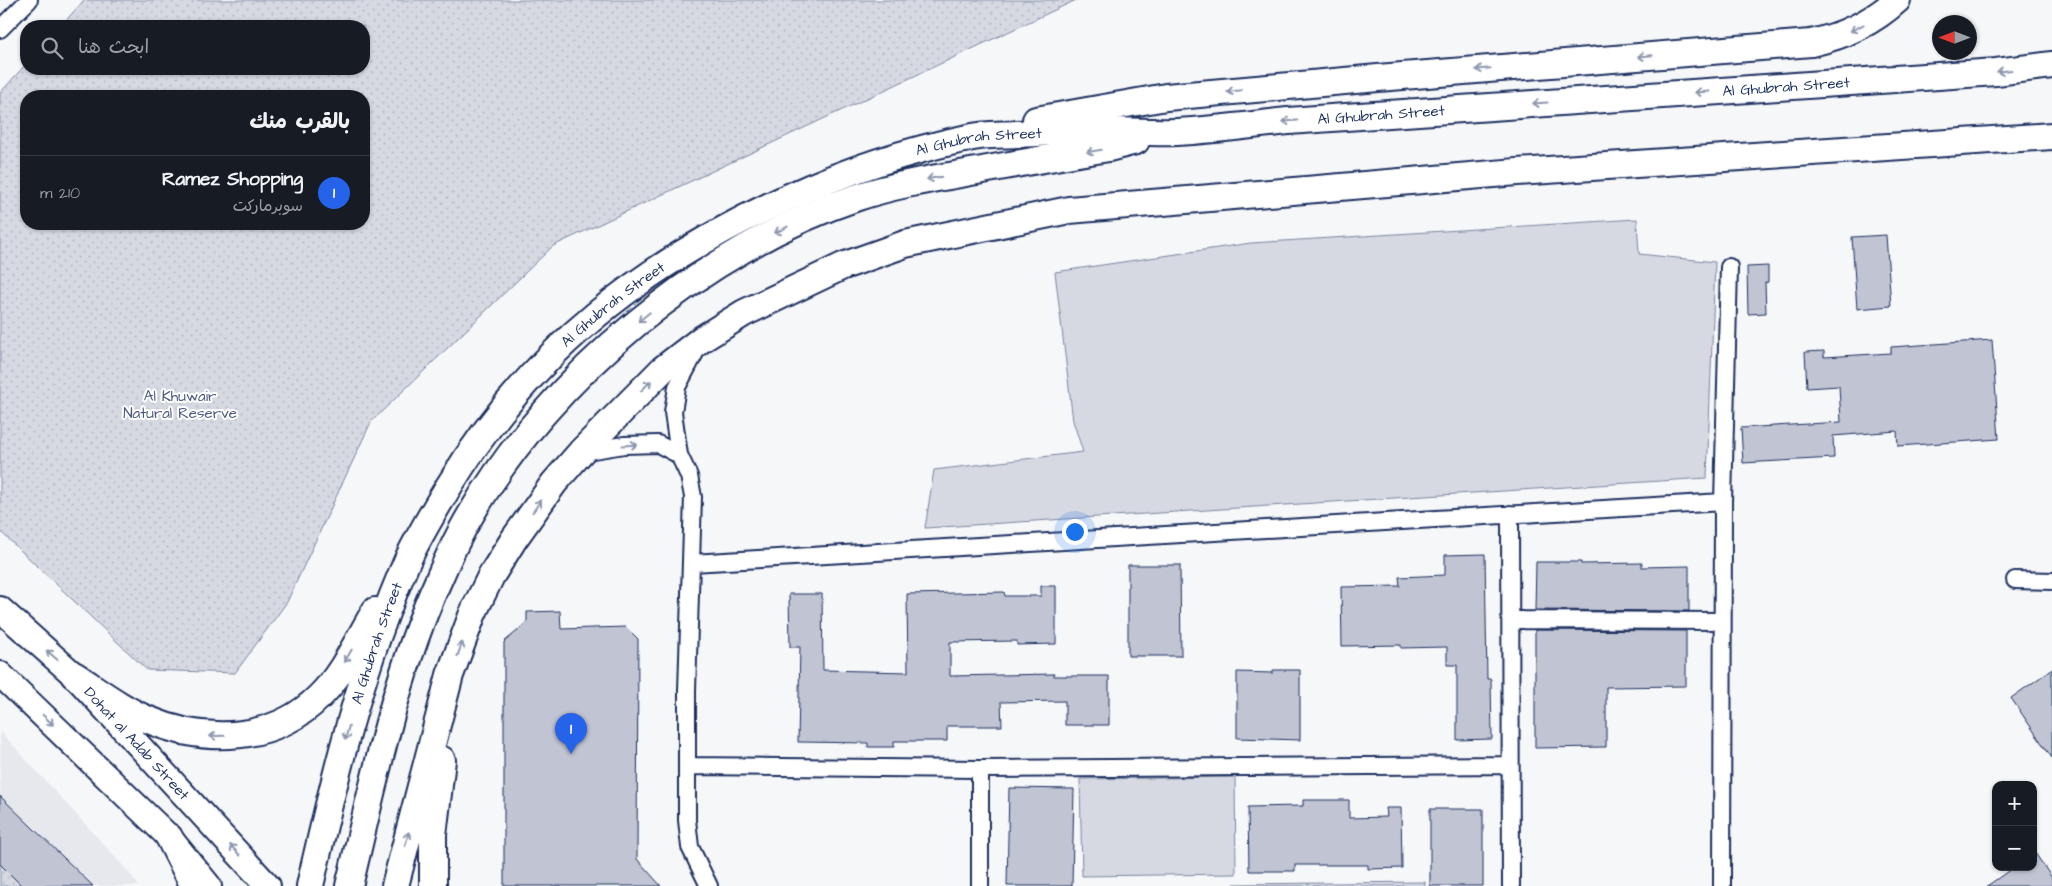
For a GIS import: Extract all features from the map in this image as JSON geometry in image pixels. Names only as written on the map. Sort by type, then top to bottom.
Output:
[{"type":"main road","points":[[972,136],[1036,120],[1166,97],[1811,43],[1834,38],[1858,28],[1897,0]]},
{"type":"main road","name":"Al Ghubrah Street","points":[[310,886],[348,732],[385,613],[410,555],[467,456],[495,418],[530,376],[569,338],[614,299],[665,263],[707,238],[764,209],[817,185],[873,163],[972,136],[1087,131],[1176,132],[1298,120],[1996,72],[2052,65]]},
{"type":"main road","points":[[349,886],[392,712],[420,627],[438,580],[470,516],[508,459],[553,402],[594,360],[644,317],[694,280],[746,248],[800,220],[858,197],[922,180],[1110,148],[1176,132]]},
{"type":"main road","points":[[395,886],[450,675],[473,613],[491,576],[514,539],[554,483],[663,369],[702,339],[744,313],[843,266],[905,244],[1069,210],[1517,172],[2052,136]]},
{"type":"main road","points":[[74,675],[122,706],[149,720],[184,733],[211,736],[242,735],[263,731],[297,716],[320,697],[336,678],[410,555]]},
{"type":"main road","name":"Dohat al Adab Street","points":[[0,609],[74,675],[268,886]]},
{"type":"main road","points":[[0,674],[169,837],[209,886]]},
{"type":"main road","points":[[433,886],[433,835],[450,675]]},
{"type":"main road","points":[[169,837],[194,886]]},
{"type":"street","points":[[0,29],[29,0]]},
{"type":"street","points":[[1722,886],[1723,502],[1729,267]]},
{"type":"street","points":[[702,339],[677,387],[673,412],[679,454],[689,476],[693,497],[692,563],[689,593],[687,820],[690,847],[709,886]]},
{"type":"street","points":[[582,452],[624,445],[658,444],[679,454]]},
{"type":"street","points":[[692,563],[1723,502]]},
{"type":"street","points":[[1510,514],[1511,886]]},
{"type":"street","points":[[2015,580],[2052,581]]},
{"type":"street","points":[[1510,620],[1722,621]]},
{"type":"street","points":[[687,766],[980,769],[1510,765]]},
{"type":"street","points":[[980,769],[980,886]]},
{"type":"shaded area","points":[[0,731],[127,870],[139,886],[0,886]]},
{"type":"green space","name":"Al Khuwair Natural Reserve","points":[[84,0],[1076,0],[553,246],[371,422],[287,602],[235,673],[147,670],[0,531],[0,93],[20,71],[20,75],[370,75],[370,20],[66,20]]},
{"type":"green space","points":[[1637,219],[1639,254],[1715,262],[1707,478],[925,528],[934,470],[1083,452],[1073,421],[1055,272],[1251,243]]},
{"type":"green space","points":[[1235,777],[1236,874],[1082,876],[1080,779]]},
{"type":"green space","points":[[0,864],[22,886],[0,886]]},
{"type":"green space","points":[[1425,882],[1425,886],[1234,886],[1234,884]]},
{"type":"building","points":[[1886,235],[1891,306],[1857,309],[1852,237]]},
{"type":"building","points":[[1768,266],[1768,282],[1765,283],[1766,313],[1748,314],[1747,267]]},
{"type":"building","points":[[1992,340],[1999,439],[1898,446],[1897,431],[1833,436],[1834,458],[1743,463],[1741,428],[1841,422],[1839,386],[1807,388],[1805,352],[1824,351],[1824,357],[1891,353],[1891,347]]},
{"type":"building","points":[[1485,554],[1487,679],[1491,679],[1492,739],[1457,740],[1457,665],[1447,665],[1447,647],[1401,648],[1401,645],[1342,646],[1341,587],[1400,586],[1399,577],[1445,575],[1445,555]]},
{"type":"building","points":[[1536,562],[1581,562],[1581,564],[1642,563],[1642,567],[1689,566],[1689,611],[1535,610]]},
{"type":"building","points":[[1128,565],[1180,565],[1181,656],[1128,656]]},
{"type":"building","points":[[1041,586],[1056,586],[1056,644],[1017,645],[1017,641],[950,642],[950,676],[1054,674],[1054,676],[1109,676],[1109,725],[1065,725],[1065,701],[1001,702],[1002,726],[947,726],[947,741],[894,741],[894,747],[868,747],[868,743],[798,742],[800,647],[790,647],[789,594],[822,594],[823,670],[908,672],[907,594],[1004,592],[1005,596],[1041,596]]},
{"type":"building","points":[[560,611],[561,629],[626,627],[638,639],[637,859],[661,886],[504,886],[504,642],[527,623],[527,612]]},
{"type":"building","points":[[1535,630],[1686,631],[1686,686],[1606,687],[1606,747],[1535,748]]},
{"type":"building","points":[[2052,669],[2052,758],[2011,698]]},
{"type":"building","points":[[1273,670],[1300,670],[1300,740],[1237,738],[1237,672],[1273,673]]},
{"type":"building","points":[[1009,788],[1074,789],[1072,886],[1007,886]]},
{"type":"building","points":[[0,796],[93,886],[22,886],[0,864]]},
{"type":"building","points":[[1303,800],[1349,800],[1349,818],[1387,817],[1386,808],[1401,808],[1402,868],[1368,869],[1368,865],[1295,865],[1295,871],[1249,871],[1248,807],[1303,806]]},
{"type":"building","points":[[1430,809],[1483,809],[1483,886],[1430,886]]},
{"type":"building","points":[[2037,856],[2052,878],[2052,886],[1987,886],[2008,871],[2037,871]]},
{"type":"place","name":"Ramez Shopping","points":[[571,754]]}]
